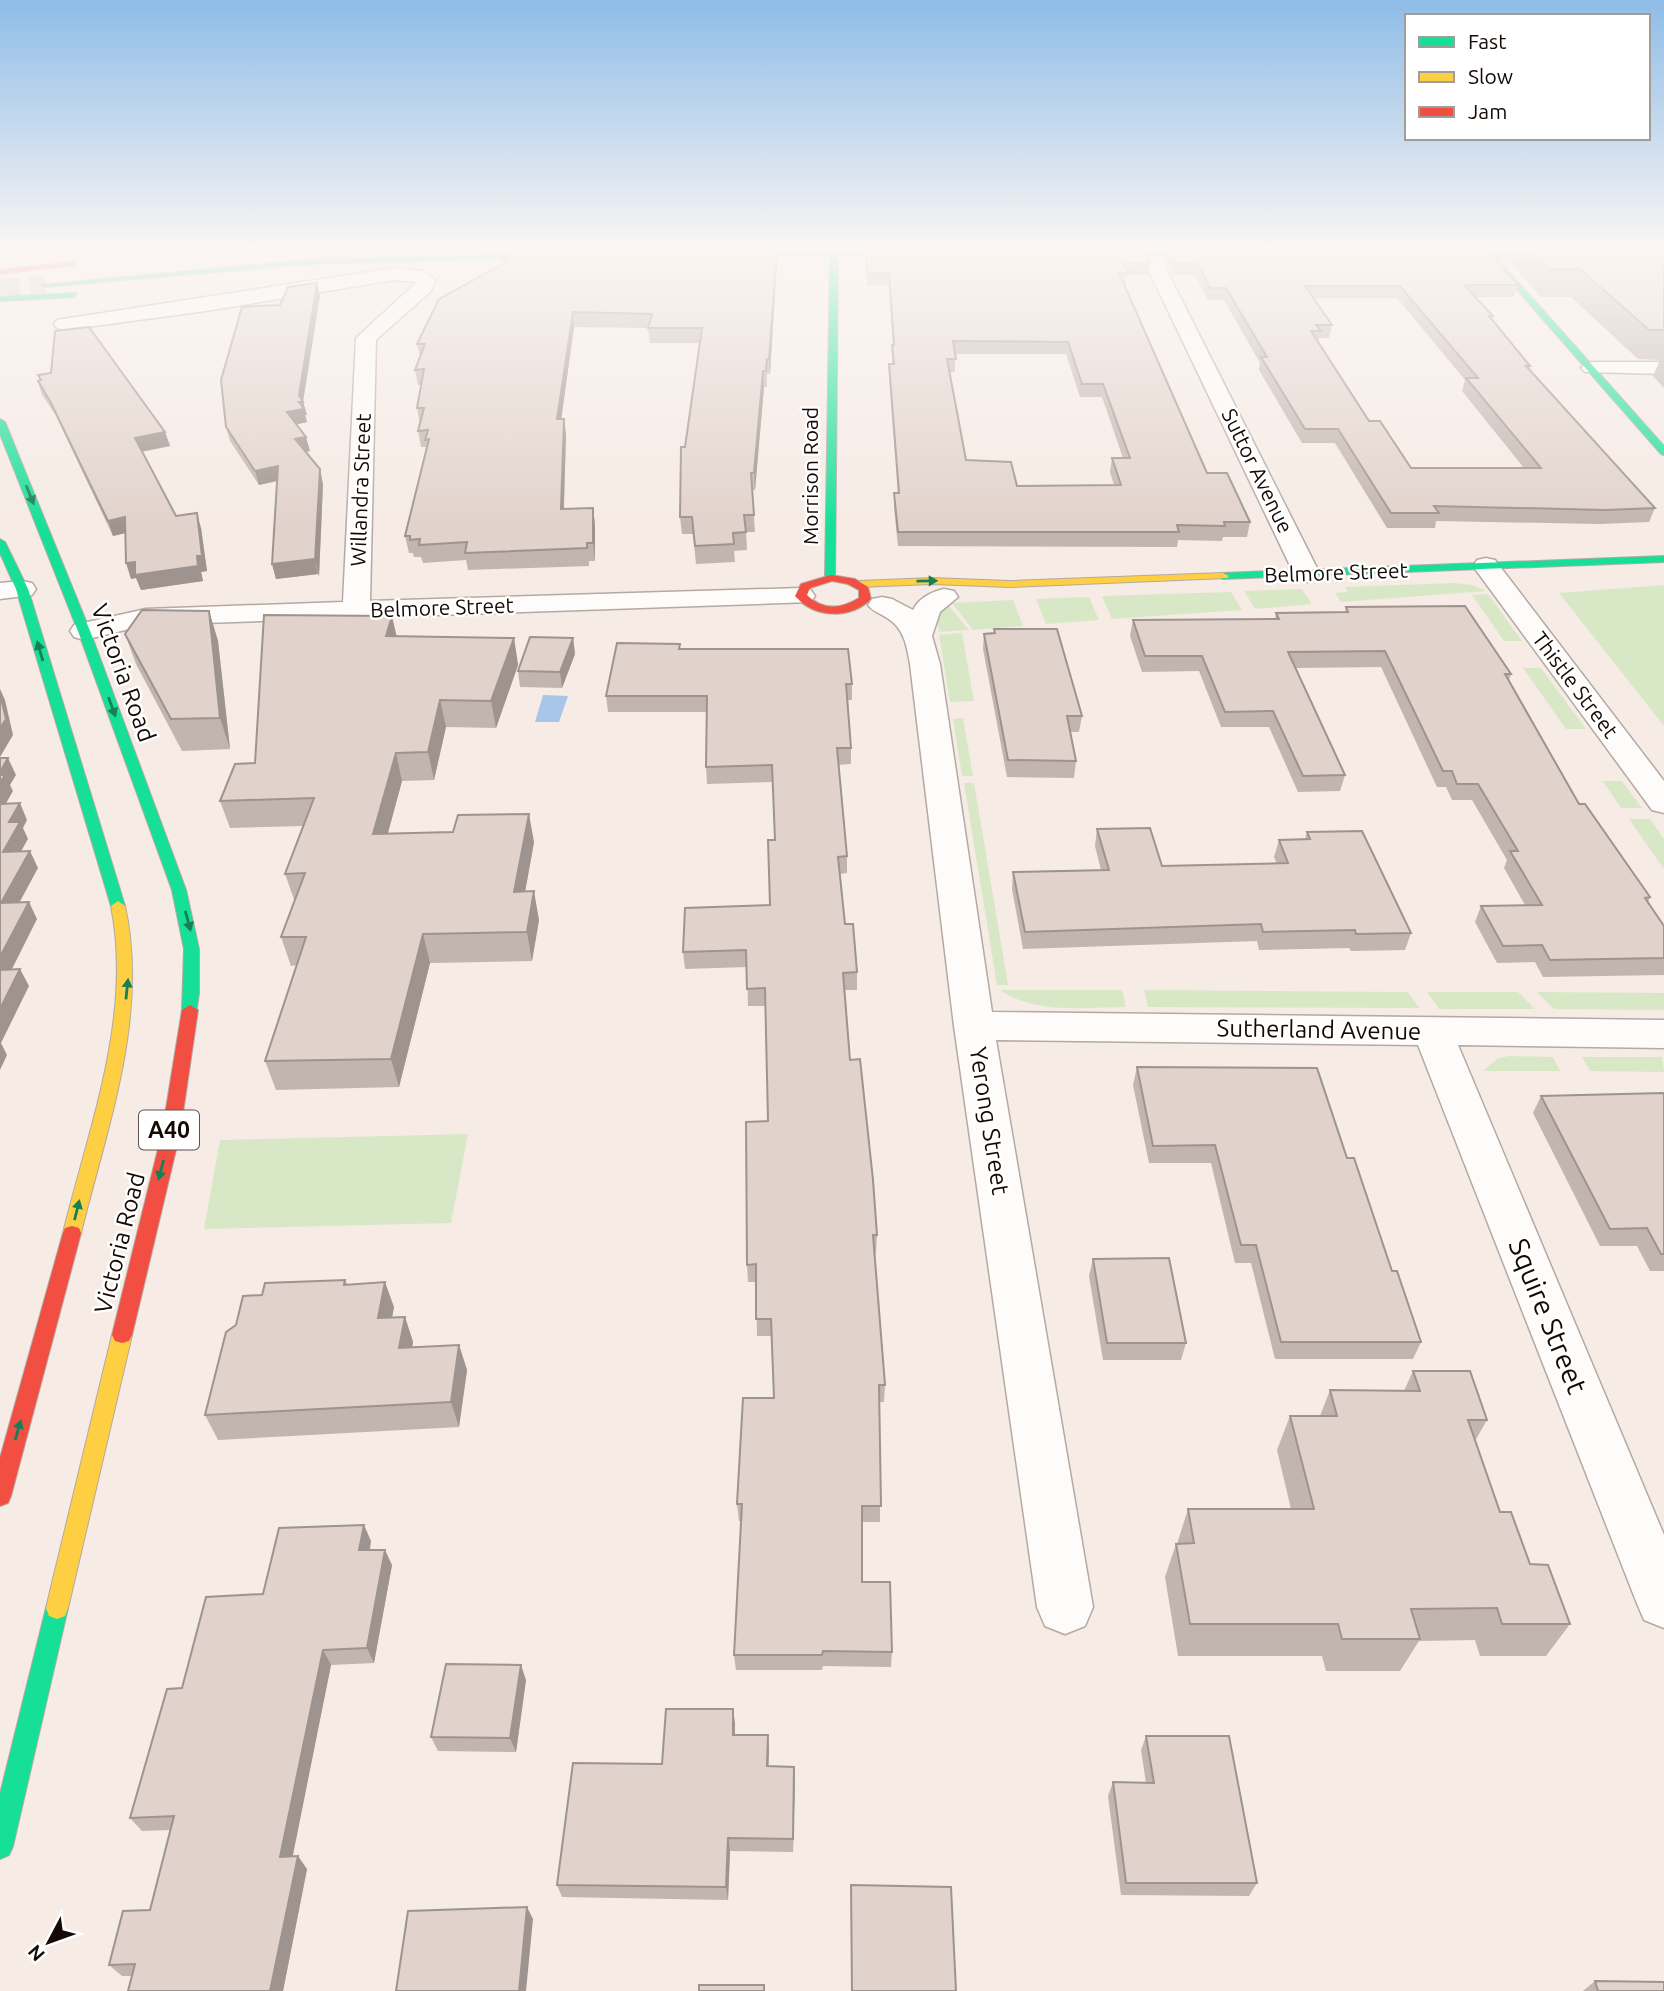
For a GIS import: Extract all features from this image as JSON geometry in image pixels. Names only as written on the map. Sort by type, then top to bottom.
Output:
[{"type":"main road","name":"Morrison Road","points":[[831,579],[833,342]]},
{"type":"main road","points":[[1569,342],[1664,452]]},
{"type":"main road","name":"Victoria Road","points":[[0,422],[84,631],[179,890],[191,929],[194,968],[187,1042],[164,1158],[0,1846]]},
{"type":"main road","name":"Victoria Road","points":[[0,542],[11,590],[123,926],[128,976],[122,1035],[52,1310],[0,1496]]},
{"type":"main road","name":"Belmore Street","points":[[831,579],[859,584],[932,581],[1009,584],[1664,559]]},
{"type":"main road","points":[[801,596],[805,586],[831,579]]},
{"type":"main road","points":[[852,608],[865,599],[864,589],[859,584]]},
{"type":"main road","name":"Belmore Street","points":[[801,596],[804,602],[820,609],[852,608],[944,597],[1009,584]]},
{"type":"street","name":"Willandra Street","points":[[356,611],[366,342]]},
{"type":"street","name":"Suttor Avenue","points":[[1193,342],[1307,574]]},
{"type":"street","points":[[1592,368],[1664,368]]},
{"type":"street","name":"Thistle Street","points":[[1486,566],[1664,803]]},
{"type":"street","name":"Belmore Street","points":[[84,631],[146,617],[801,596]]},
{"type":"street","points":[[919,634],[927,608],[944,597]]},
{"type":"street","points":[[882,604],[902,613],[919,634]]},
{"type":"street","name":"Yerong Street","points":[[919,634],[974,1026],[1065,1607]]},
{"type":"street","name":"Sutherland Avenue","points":[[974,1026],[1664,1034]]},
{"type":"street","name":"Squire Street","points":[[1432,1031],[1664,1601]]},
{"type":"green space","points":[[1455,583],[1472,585],[1486,591],[1341,602],[1335,593],[1348,592],[1345,587]]},
{"type":"green space","points":[[1664,585],[1664,726],[1559,593]]},
{"type":"green space","points":[[1302,589],[1312,604],[1255,609],[1244,591]]},
{"type":"green space","points":[[1231,592],[1242,610],[1112,619],[1102,596]]},
{"type":"green space","points":[[1488,594],[1522,641],[1504,641],[1472,595]]},
{"type":"green space","points":[[1089,597],[1099,620],[1046,624],[1036,599]]},
{"type":"green space","points":[[1013,600],[1023,626],[973,630],[952,603]]},
{"type":"green space","points":[[948,605],[969,630],[939,632],[936,615]]},
{"type":"green space","points":[[962,633],[974,701],[950,702],[939,635]]},
{"type":"green space","points":[[1523,668],[1541,668],[1586,729],[1566,729]]},
{"type":"green space","points":[[963,718],[973,776],[962,776],[953,719]]},
{"type":"green space","points":[[1603,781],[1622,781],[1642,808],[1621,808]]},
{"type":"green space","points":[[964,783],[974,783],[1008,985],[997,985]]},
{"type":"green space","points":[[1629,819],[1650,819],[1664,839],[1664,869]]},
{"type":"green space","points":[[1000,990],[1122,990],[1126,1007],[1045,1006],[1014,998]]},
{"type":"green space","points":[[1144,990],[1408,992],[1419,1008],[1148,1007]]},
{"type":"green space","points":[[1427,992],[1518,992],[1535,1009],[1439,1009]]},
{"type":"green space","points":[[1537,992],[1664,993],[1664,1010],[1554,1009]]},
{"type":"green space","points":[[1508,1056],[1553,1057],[1560,1071],[1483,1071],[1497,1059]]},
{"type":"green space","points":[[1582,1057],[1662,1057],[1664,1072],[1590,1071]]},
{"type":"green space","points":[[468,1134],[451,1223],[204,1229],[220,1140]]},
{"type":"water","points":[[543,695],[568,696],[559,722],[535,722]]},
{"type":"building","points":[[54,342],[100,342],[165,432],[135,438],[176,516],[197,513],[202,556],[197,556],[198,566],[135,575],[135,562],[126,563],[125,517],[108,521],[38,381],[41,380],[38,375],[51,373]]},
{"type":"building","points":[[232,342],[308,342],[299,395],[303,402],[299,402],[304,409],[287,412],[306,437],[295,439],[320,469],[315,561],[272,564],[278,466],[255,471],[226,427],[221,380]]},
{"type":"building","points":[[569,342],[557,419],[564,419],[561,509],[593,508],[593,543],[587,543],[587,548],[465,553],[467,542],[419,545],[420,539],[410,540],[410,536],[405,536],[429,439],[425,440],[428,430],[418,431],[424,408],[417,408],[424,369],[415,370],[425,344],[417,344]]},
{"type":"building","points":[[700,342],[770,342],[769,359],[766,371],[763,371],[754,473],[751,473],[754,515],[744,515],[746,532],[733,533],[734,544],[695,546],[692,517],[680,517],[681,447],[685,447]]},
{"type":"building","points":[[894,342],[953,342],[956,359],[947,359],[966,460],[1011,462],[1017,486],[1121,485],[1112,458],[1130,458],[1103,384],[1082,384],[1068,342],[1058,342],[1149,342],[1207,473],[1227,473],[1250,522],[1224,522],[1225,526],[1177,525],[1179,532],[898,532],[894,493],[899,493],[889,364],[894,364]]},
{"type":"building","points":[[1258,342],[1318,342],[1369,421],[1380,421],[1411,468],[1541,468],[1466,378],[1478,378],[1447,342],[1510,342],[1530,366],[1526,366],[1655,508],[1605,510],[1434,506],[1439,513],[1391,513],[1338,429],[1305,429],[1261,357],[1267,357]]},
{"type":"building","points":[[1465,606],[1511,674],[1505,674],[1579,804],[1585,804],[1650,897],[1645,898],[1664,926],[1664,958],[1550,960],[1542,945],[1503,946],[1481,906],[1542,905],[1510,851],[1518,851],[1478,784],[1457,784],[1452,771],[1443,771],[1385,651],[1288,652],[1345,775],[1303,776],[1273,711],[1225,712],[1202,656],[1145,656],[1133,620],[1279,619],[1276,613],[1348,612],[1346,607]]},
{"type":"building","points":[[142,610],[209,611],[220,718],[171,719],[125,634]]},
{"type":"building","points":[[264,615],[392,616],[386,636],[514,638],[491,701],[440,700],[428,752],[396,753],[373,834],[453,832],[458,815],[529,814],[514,892],[534,891],[527,932],[423,934],[391,1059],[265,1061],[306,937],[281,937],[305,873],[285,874],[314,798],[220,801],[235,764],[255,763]]},
{"type":"building","points":[[994,629],[1057,629],[1082,716],[1067,716],[1076,761],[1008,760],[984,634],[995,633]]},
{"type":"building","points":[[530,637],[573,638],[560,672],[518,671]]},
{"type":"building","points":[[617,643],[680,644],[679,649],[848,649],[852,684],[846,684],[851,748],[837,748],[847,856],[838,857],[845,924],[853,924],[857,972],[843,973],[850,1060],[860,1059],[873,1180],[877,1235],[873,1235],[885,1385],[879,1385],[881,1506],[862,1506],[862,1582],[890,1582],[892,1652],[823,1651],[822,1655],[734,1655],[742,1504],[737,1504],[743,1398],[774,1398],[771,1319],[756,1319],[756,1264],[747,1265],[746,1122],[768,1121],[765,988],[747,989],[746,950],[683,952],[685,908],[770,905],[768,840],[775,840],[772,765],[706,767],[707,696],[606,696]]},
{"type":"building","points":[[0,694],[6,719],[0,728]]},
{"type":"building","points":[[0,758],[8,758],[0,772]]},
{"type":"building","points":[[20,803],[9,822],[20,822],[3,852],[30,851],[1,903],[29,902],[0,957],[0,804]]},
{"type":"building","points":[[1150,828],[1162,866],[1288,863],[1279,840],[1310,839],[1307,832],[1362,831],[1411,933],[1356,934],[1355,930],[1263,932],[1261,924],[1025,932],[1013,872],[1109,870],[1097,829]]},
{"type":"building","points":[[20,969],[0,1009],[0,970]]},
{"type":"building","points":[[1137,1067],[1317,1068],[1347,1158],[1354,1158],[1392,1271],[1397,1271],[1421,1342],[1281,1342],[1256,1245],[1241,1245],[1215,1145],[1153,1146]]},
{"type":"building","points":[[1664,1093],[1664,1254],[1661,1254],[1647,1228],[1610,1229],[1541,1096]]},
{"type":"building","points":[[1169,1258],[1186,1343],[1107,1343],[1093,1259]]},
{"type":"building","points":[[345,1280],[344,1285],[385,1282],[378,1318],[405,1317],[399,1348],[459,1345],[451,1402],[205,1415],[226,1332],[236,1325],[243,1296],[262,1295],[265,1283]]},
{"type":"building","points":[[1413,1371],[1470,1371],[1487,1420],[1468,1420],[1500,1512],[1511,1512],[1530,1564],[1548,1565],[1570,1624],[1502,1624],[1497,1608],[1411,1609],[1420,1639],[1342,1639],[1338,1624],[1190,1624],[1176,1544],[1194,1543],[1188,1509],[1314,1509],[1290,1416],[1337,1416],[1330,1390],[1420,1391]]},
{"type":"building","points":[[364,1525],[359,1550],[385,1550],[367,1648],[323,1650],[280,1857],[298,1856],[270,1991],[128,1991],[135,1964],[109,1965],[123,1911],[150,1910],[174,1816],[130,1818],[167,1689],[182,1688],[206,1597],[263,1594],[279,1528]]},
{"type":"building","points":[[446,1664],[521,1665],[510,1738],[431,1737]]},
{"type":"building","points":[[666,1709],[733,1709],[733,1735],[768,1735],[767,1766],[794,1767],[793,1839],[728,1838],[726,1887],[557,1885],[573,1763],[662,1764]]},
{"type":"building","points":[[1146,1736],[1229,1736],[1257,1883],[1126,1883],[1113,1782],[1154,1783]]},
{"type":"building","points":[[851,1885],[951,1887],[956,1991],[852,1991]]},
{"type":"building","points":[[527,1907],[519,1991],[396,1991],[408,1911]]},
{"type":"building","points":[[1595,1981],[1664,1982],[1664,1991],[1598,1991]]},
{"type":"building","points":[[699,1985],[764,1985],[764,1991],[699,1991]]},
{"type":"traffic: fast","points":[[831,578],[833,342]]},
{"type":"traffic: fast","points":[[1567,342],[1664,452]]},
{"type":"traffic: fast","points":[[0,422],[84,631],[179,890],[192,949],[190,1010]]},
{"type":"traffic: fast","points":[[0,542],[22,589],[118,906]]},
{"type":"traffic: fast","points":[[1223,576],[1664,559]]},
{"type":"traffic: fast","points":[[0,1846],[57,1608]]},
{"type":"traffic: slow","points":[[859,584],[932,581],[1009,584],[1223,576]]},
{"type":"traffic: slow","points":[[72,1233],[115,1061],[124,1010],[126,958],[118,906]]},
{"type":"traffic: slow","points":[[57,1608],[122,1335]]},
{"type":"traffic: jam","points":[[831,578],[851,581],[864,589],[865,599],[849,608],[832,611],[815,607],[801,596],[805,586],[831,578]]},
{"type":"traffic: jam","points":[[122,1335],[171,1133],[190,1010]]},
{"type":"traffic: jam","points":[[0,1496],[72,1233]]}]
